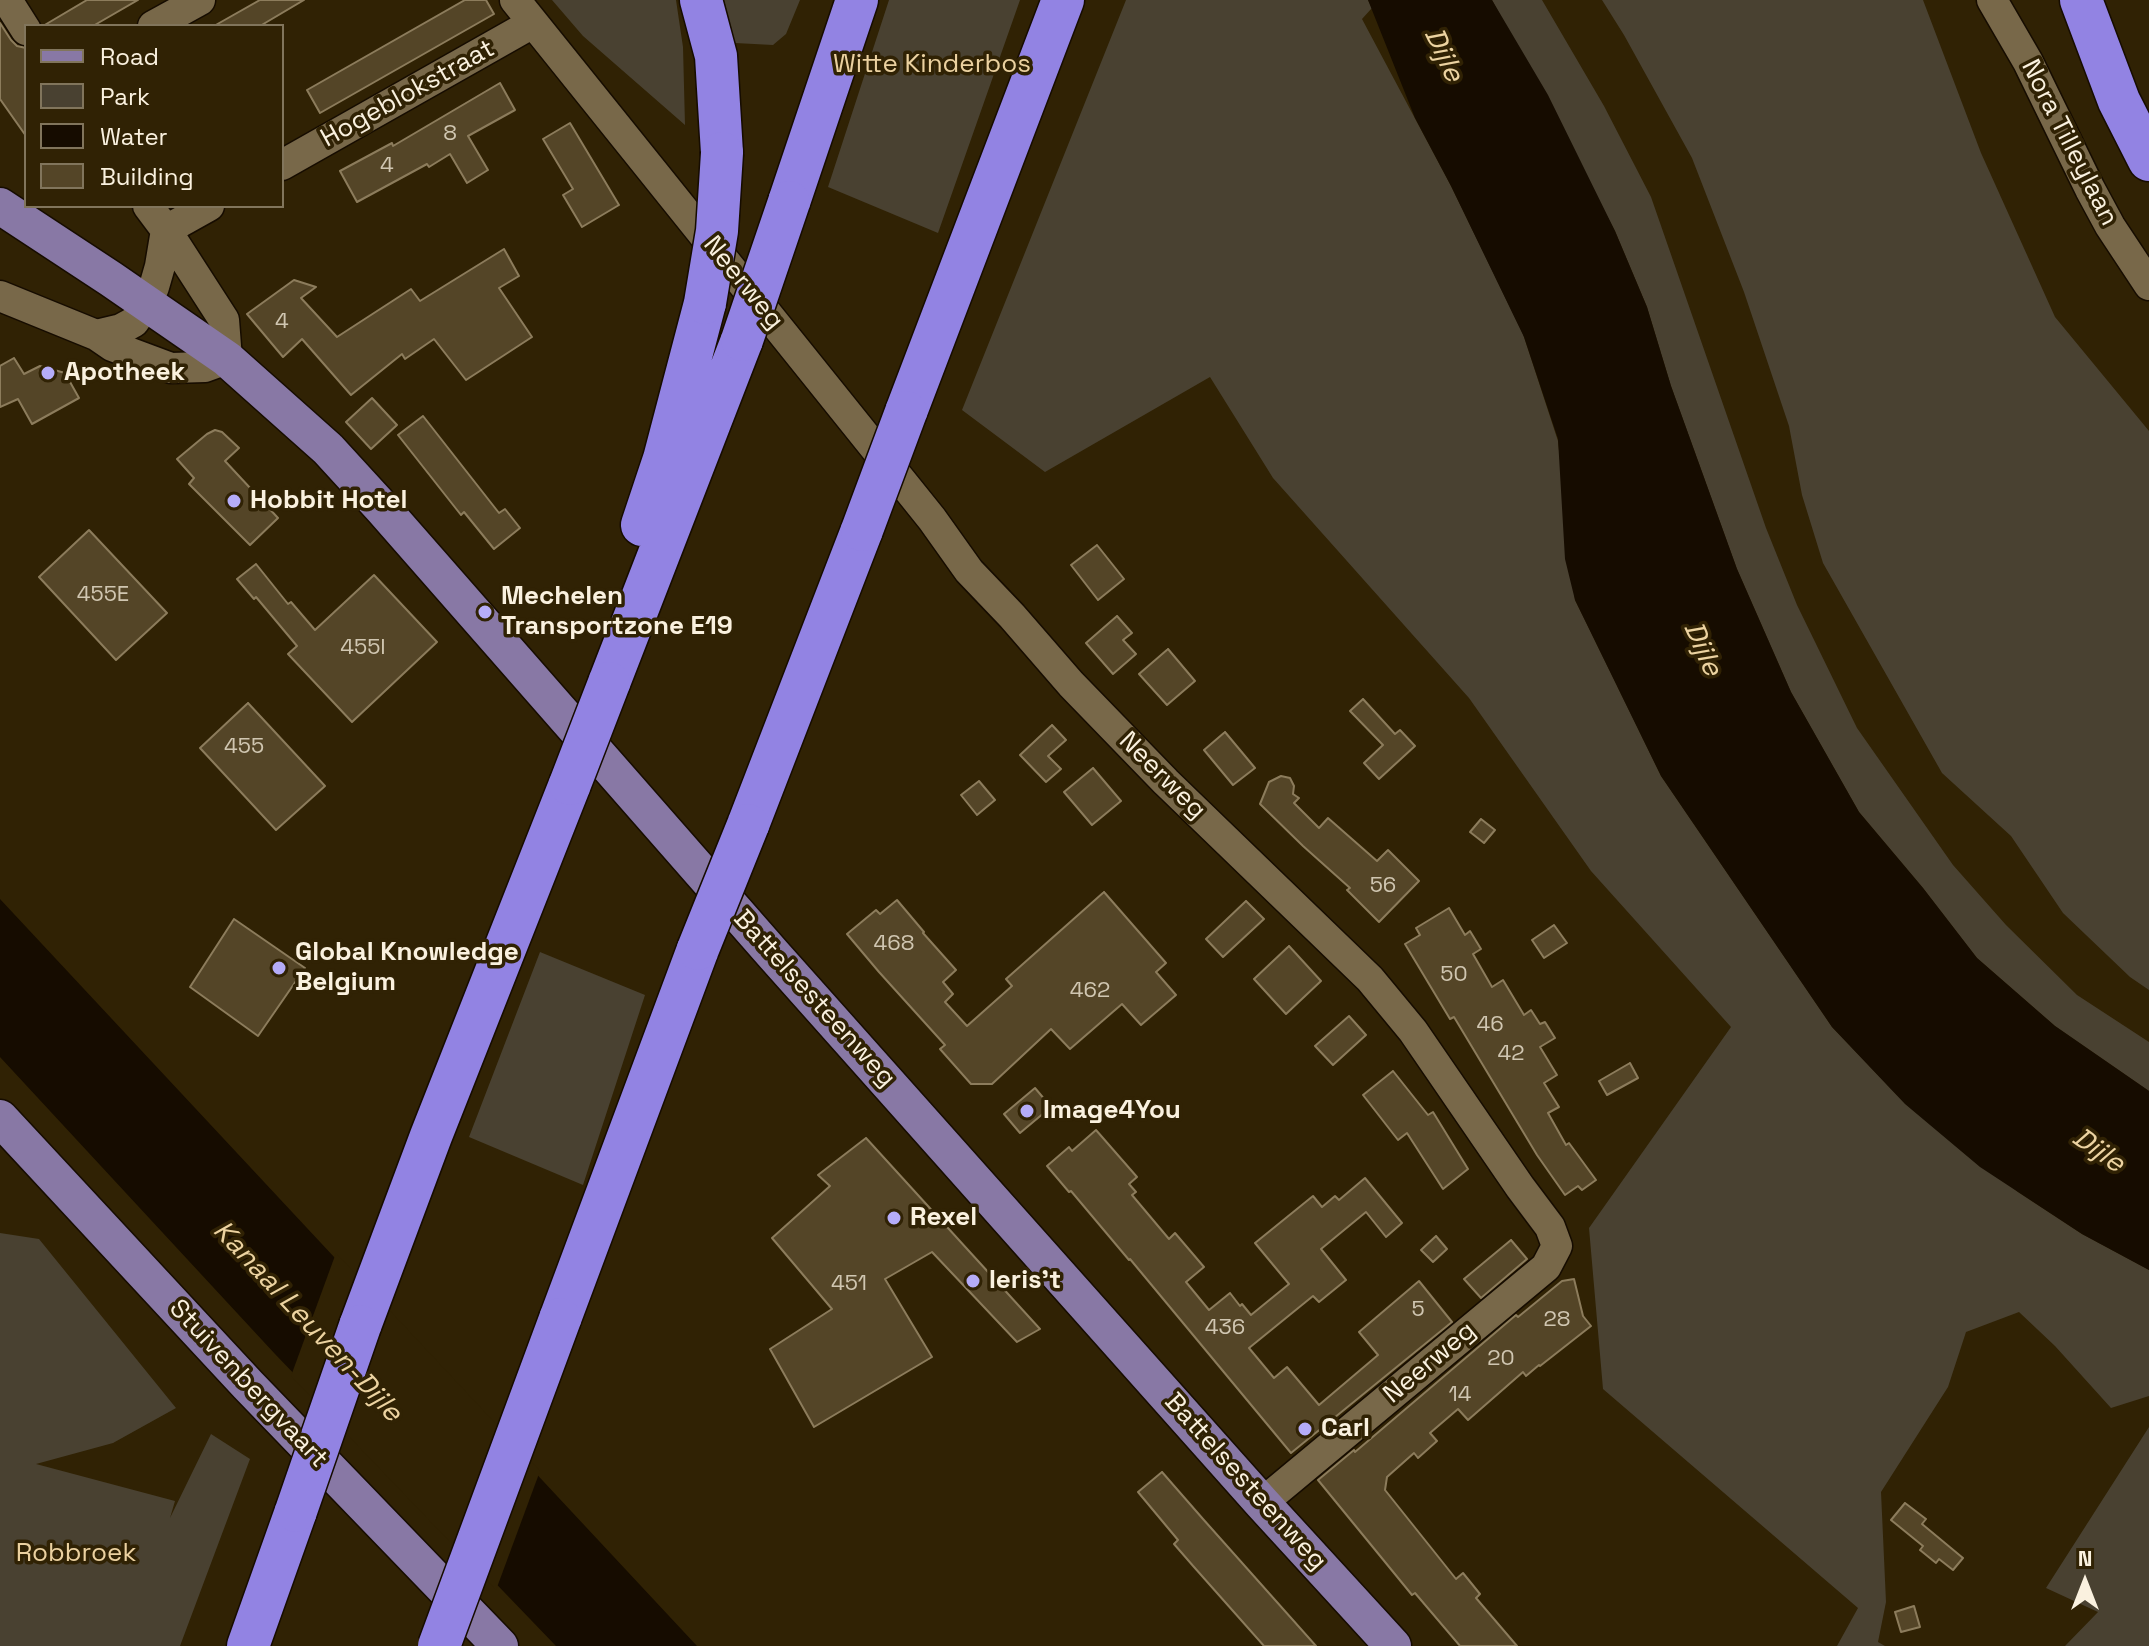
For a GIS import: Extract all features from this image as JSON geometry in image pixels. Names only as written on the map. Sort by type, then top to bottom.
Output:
[{"type":"highway","points":[[632,626],[631,559],[664,459],[705,303],[717,231],[722,153],[716,56],[701,0]]},
{"type":"highway","points":[[248,1646],[360,1326],[431,1136],[742,340],[857,0]]},
{"type":"highway","points":[[439,1646],[698,949],[862,530],[1063,0]]},
{"type":"highway","points":[[2081,0],[2119,101],[2149,160]]},
{"type":"main road","name":"Battelsesteenweg","points":[[0,206],[227,359],[328,449],[1262,1503],[1393,1646]]},
{"type":"main road","name":"Stuivenbergvaart","points":[[0,1118],[248,1385],[500,1646]]},
{"type":"street","points":[[7,0],[24,27]]},
{"type":"street","points":[[157,24],[200,0]]},
{"type":"street","name":"Nora Tilleylaan","points":[[1992,0],[2028,62],[2090,189],[2149,285]]},
{"type":"street","name":"Hogeblokstraat","points":[[284,164],[524,11]]},
{"type":"street","name":"Neerweg","points":[[524,11],[932,519],[969,571],[1071,684],[1166,782],[1370,979],[1413,1031],[1550,1227],[1557,1246],[1546,1267],[1262,1503]]},
{"type":"street","points":[[0,296],[96,335],[112,346],[171,368],[205,367],[227,359],[224,320],[150,208]]},
{"type":"street","points":[[166,230],[205,208]]},
{"type":"street","points":[[96,335],[121,329],[134,322],[146,304],[160,266],[166,230]]},
{"type":"green space","points":[[552,0],[676,0],[683,47],[685,125],[583,36]]},
{"type":"green space","points":[[724,0],[800,0],[786,34],[773,45],[735,43]]},
{"type":"green space","name":"Witte Kinderbos","points":[[889,0],[1020,0],[938,233],[828,187]]},
{"type":"green space","points":[[1126,0],[1368,0],[1372,8],[1362,19],[1451,186],[1523,334],[1558,441],[1575,600],[1661,776],[1832,1027],[1896,1094],[2018,1192],[2082,1234],[2149,1270],[2149,1396],[2111,1408],[2055,1346],[2019,1312],[1966,1332],[1948,1387],[1881,1492],[1886,1602],[1878,1642],[1885,1646],[1837,1646],[1858,1608],[1603,1389],[1589,1228],[1731,1027],[1591,871],[1469,698],[1273,478],[1210,377],[1045,472],[962,410]]},
{"type":"green space","points":[[1492,0],[1542,0],[1604,106],[1651,197],[1766,528],[1797,605],[1857,728],[1953,865],[2006,925],[2077,995],[2149,1042],[2149,1091],[2055,1026],[1977,958],[1859,812],[1791,692],[1737,569],[1671,386],[1647,307],[1615,231]]},
{"type":"green space","points":[[1602,0],[1923,0],[1981,153],[2055,317],[2149,431],[2149,990],[2130,977],[2063,913],[2011,836],[1942,773],[1823,563],[1802,495],[1789,426],[1744,292],[1692,158]]},
{"type":"green space","points":[[540,952],[645,995],[583,1185],[469,1137]]},
{"type":"green space","name":"Robbroek","points":[[0,1233],[39,1239],[176,1408],[113,1443],[36,1464],[175,1501],[170,1518],[211,1434],[250,1459],[180,1646],[0,1646]]},
{"type":"green space","points":[[2149,1427],[2149,1646],[2065,1646],[2098,1612],[2046,1588]]},
{"type":"water","name":"Dijle","points":[[1368,0],[1492,0],[1548,95],[1615,231],[1647,307],[1671,386],[1737,569],[1791,692],[1859,812],[1977,958],[2055,1026],[2149,1091],[2149,1270],[2082,1234],[1980,1167],[1905,1104],[1832,1027],[1661,776],[1575,600],[1565,559],[1558,439],[1524,337],[1415,118]]},
{"type":"water","name":"Kanaal Leuven-Dijle","points":[[0,899],[697,1646],[556,1646],[275,1354],[0,1057]]},
{"type":"pier","points":[[336,1253],[540,1471],[496,1590],[291,1376]]},
{"type":"building","points":[[87,0],[138,0],[96,24],[46,24]]},
{"type":"building","points":[[260,0],[304,0],[263,24],[218,24]]},
{"type":"building","points":[[465,0],[486,0],[494,14],[320,113],[307,90]]},
{"type":"building","points":[[0,23],[11,40],[24,48],[24,133],[0,99]]},
{"type":"building","points":[[500,83],[515,110],[468,136],[488,170],[467,183],[450,154],[357,202],[340,171],[392,143],[393,146]]},
{"type":"building","points":[[570,123],[619,205],[582,227],[563,195],[573,189],[543,139]]},
{"type":"building","points":[[504,249],[519,276],[499,288],[532,337],[466,380],[434,339],[405,359],[402,354],[351,395],[302,339],[283,357],[247,314],[294,280],[316,287],[301,298],[337,337],[411,289],[420,301]]},
{"type":"building","points":[[14,358],[24,374],[40,366],[65,373],[79,398],[32,424],[18,399],[0,407],[0,366]]},
{"type":"building","points":[[372,398],[397,425],[371,449],[346,422]]},
{"type":"building","points":[[423,416],[499,513],[505,509],[520,528],[494,549],[464,512],[461,515],[398,435]]},
{"type":"building","name":"Hobbit Hotel","points":[[215,430],[222,432],[239,448],[225,461],[278,518],[250,545],[189,484],[194,478],[177,459]]},
{"type":"building","points":[[89,530],[167,613],[116,660],[39,577]]},
{"type":"building","points":[[1097,545],[1124,579],[1098,600],[1071,565]]},
{"type":"building","points":[[256,564],[288,604],[291,602],[315,630],[374,575],[437,642],[352,722],[288,654],[297,646],[237,579]]},
{"type":"building","points":[[1117,616],[1132,633],[1123,640],[1136,654],[1113,674],[1086,643]]},
{"type":"building","points":[[1168,649],[1195,681],[1167,705],[1139,674]]},
{"type":"building","points":[[1363,699],[1395,734],[1400,730],[1415,746],[1379,779],[1364,763],[1383,745],[1350,711]]},
{"type":"building","points":[[248,703],[325,786],[276,830],[200,748]]},
{"type":"building","points":[[1052,725],[1066,740],[1048,756],[1061,769],[1046,782],[1020,755]]},
{"type":"building","points":[[1225,732],[1255,768],[1233,785],[1204,750]]},
{"type":"building","points":[[1093,768],[1121,801],[1092,825],[1064,792]]},
{"type":"building","points":[[1281,776],[1290,778],[1294,786],[1293,794],[1299,798],[1294,803],[1319,828],[1328,818],[1377,861],[1388,850],[1419,881],[1379,922],[1347,890],[1350,888],[1260,804],[1269,782]]},
{"type":"building","points":[[979,781],[995,800],[977,815],[961,795]]},
{"type":"building","points":[[1481,819],[1495,830],[1484,843],[1470,832]]},
{"type":"building","points":[[1104,892],[1166,963],[1156,972],[1176,995],[1141,1025],[1122,1004],[1070,1049],[1051,1029],[992,1084],[971,1084],[940,1049],[945,1045],[847,934],[876,910],[880,914],[897,900],[956,970],[943,982],[953,994],[945,1002],[967,1026],[1012,986],[1006,979]]},
{"type":"building","points":[[1246,901],[1264,919],[1223,957],[1206,939]]},
{"type":"building","points":[[1449,908],[1465,935],[1470,931],[1481,949],[1473,954],[1492,987],[1503,980],[1524,1015],[1531,1010],[1540,1024],[1545,1022],[1555,1038],[1540,1047],[1557,1075],[1544,1083],[1559,1107],[1548,1113],[1566,1145],[1569,1143],[1596,1180],[1582,1190],[1578,1186],[1565,1195],[1405,944],[1420,935],[1416,928]]},
{"type":"building","points":[[234,919],[305,968],[258,1036],[190,987]]},
{"type":"building","points":[[1554,925],[1567,943],[1544,958],[1532,940]]},
{"type":"building","points":[[1289,946],[1321,981],[1286,1014],[1254,979]]},
{"type":"building","points":[[1349,1016],[1366,1035],[1333,1065],[1315,1046]]},
{"type":"building","points":[[1630,1063],[1638,1078],[1607,1095],[1599,1081]]},
{"type":"building","points":[[1393,1071],[1428,1115],[1433,1112],[1468,1169],[1443,1189],[1407,1133],[1398,1140],[1363,1095]]},
{"type":"building","name":"Image4You","points":[[1035,1088],[1051,1107],[1020,1133],[1004,1114]]},
{"type":"building","points":[[1096,1130],[1137,1177],[1129,1184],[1136,1192],[1132,1195],[1169,1239],[1175,1233],[1204,1267],[1186,1282],[1209,1310],[1230,1293],[1251,1315],[1289,1284],[1255,1243],[1313,1196],[1322,1207],[1335,1196],[1339,1200],[1365,1178],[1402,1223],[1386,1237],[1366,1212],[1321,1249],[1346,1280],[1319,1302],[1313,1296],[1249,1348],[1274,1378],[1287,1367],[1319,1405],[1378,1355],[1359,1332],[1419,1281],[1452,1322],[1291,1453],[1130,1259],[1047,1166],[1069,1147],[1072,1151]]},
{"type":"building","points":[[866,1138],[1040,1329],[1017,1342],[932,1252],[885,1279],[932,1357],[814,1427],[770,1349],[832,1309],[772,1238],[830,1186],[818,1175]]},
{"type":"building","points":[[1436,1236],[1447,1249],[1433,1262],[1421,1250]]},
{"type":"building","points":[[1511,1240],[1527,1259],[1481,1298],[1464,1279]]},
{"type":"building","points":[[1574,1279],[1583,1316],[1591,1326],[1526,1376],[1523,1372],[1468,1420],[1458,1409],[1430,1433],[1437,1441],[1418,1458],[1414,1453],[1387,1477],[1385,1490],[1456,1579],[1463,1573],[1480,1594],[1476,1598],[1517,1646],[1460,1646],[1415,1593],[1412,1595],[1318,1480],[1516,1315],[1518,1317],[1562,1281]]},
{"type":"building","points":[[1162,1472],[1316,1646],[1264,1646],[1194,1567],[1174,1544],[1178,1540],[1138,1492]]},
{"type":"building","points":[[1905,1503],[1926,1519],[1922,1524],[1963,1558],[1953,1570],[1939,1559],[1936,1563],[1920,1550],[1923,1546],[1891,1520]]},
{"type":"building","points":[[1914,1606],[1920,1627],[1901,1632],[1895,1612]]},
{"type":"place","name":"Apotheek","points":[[48,373]]},
{"type":"place","name":"Hobbit Hotel","points":[[234,501]]},
{"type":"place","name":"Mechelen Transportzone E19","points":[[485,612]]},
{"type":"place","name":"Global Knowledge Belgium","points":[[279,968]]},
{"type":"place","name":"Image4You","points":[[1027,1111]]},
{"type":"place","name":"Rexel","points":[[894,1218]]},
{"type":"place","name":"Ieris't","points":[[973,1281]]},
{"type":"place","name":"Carl","points":[[1305,1429]]}]
